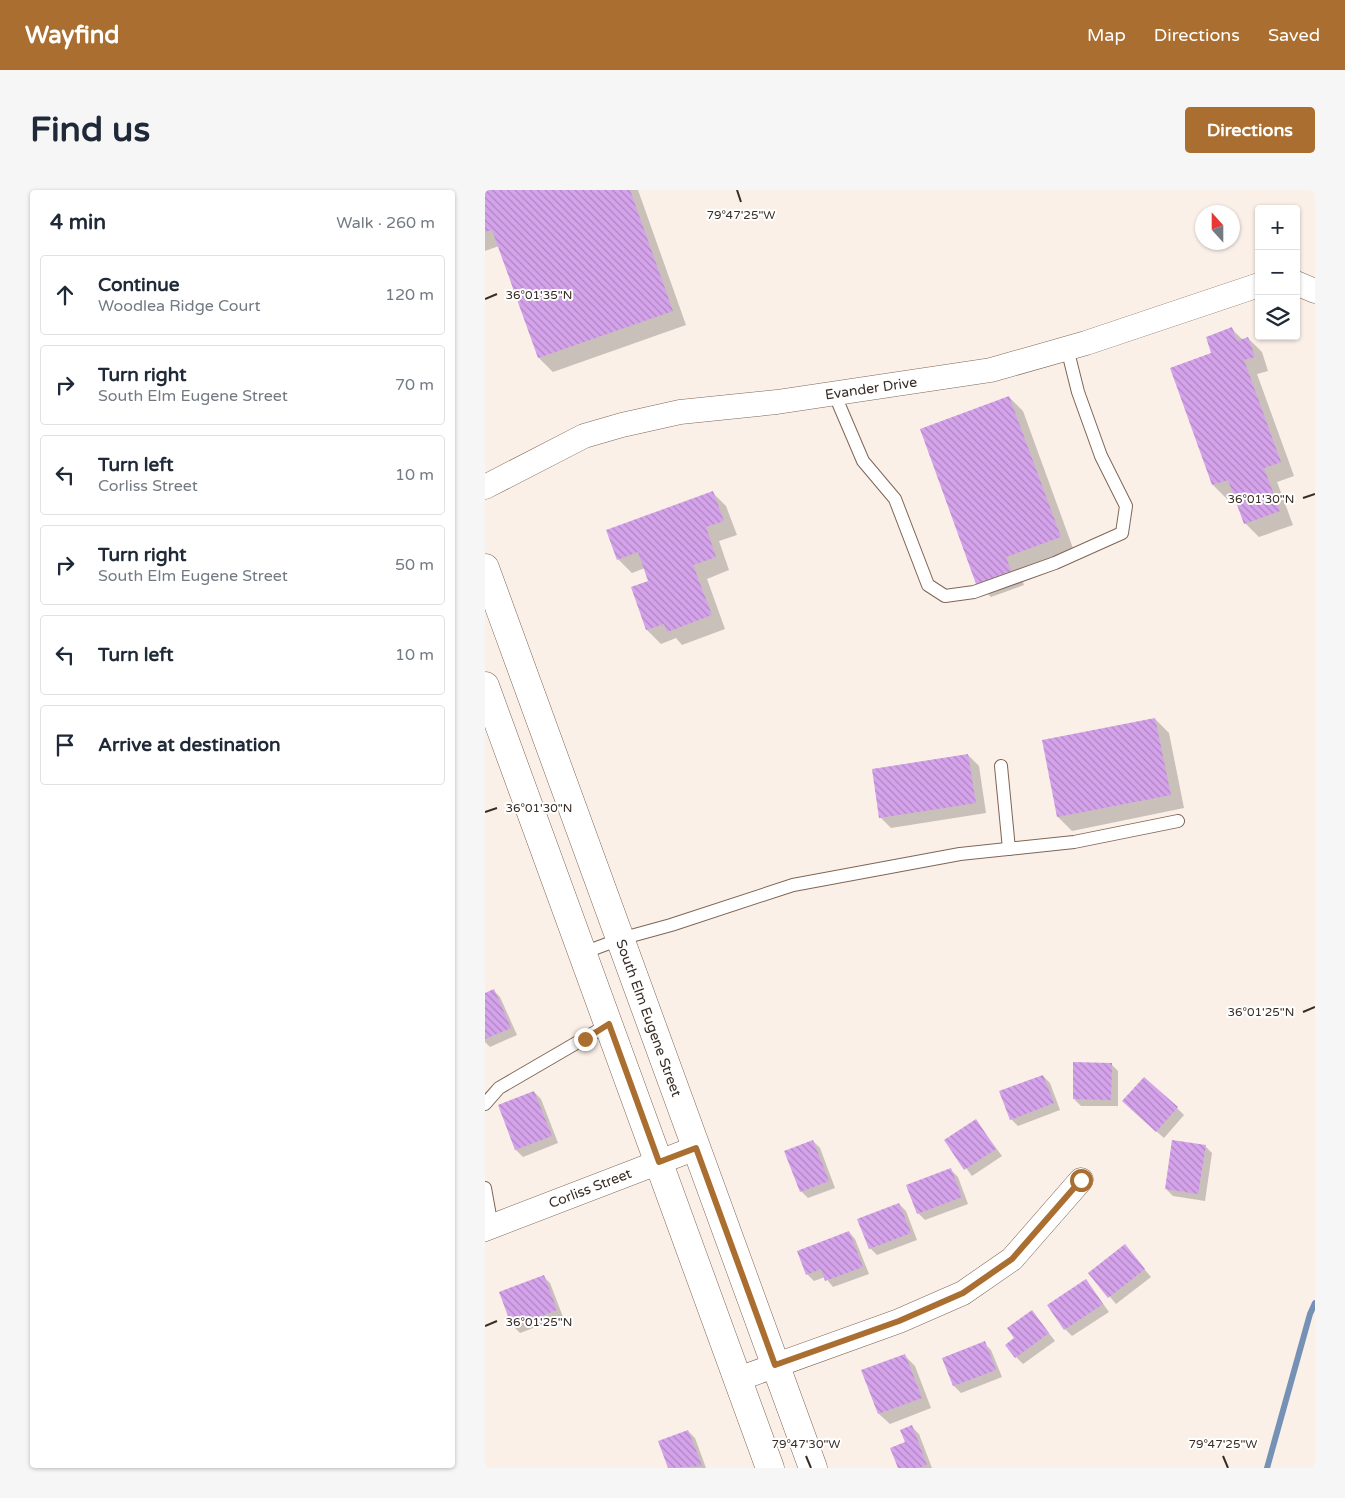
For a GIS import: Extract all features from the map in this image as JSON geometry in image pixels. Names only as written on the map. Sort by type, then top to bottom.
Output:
[{"type":"main road","name":"South Elm Eugene Street","points":[[485,568],[813,1468]]},
{"type":"main road","points":[[485,686],[770,1468]]},
{"type":"street","points":[[1300,285],[1315,292]]},
{"type":"street","name":"Evander Drive","points":[[485,487],[584,436],[622,425],[680,412],[834,393],[991,370],[1067,348],[1255,286]]},
{"type":"street","name":"Corliss Street","points":[[489,1228],[696,1148]]},
{"type":"street","points":[[738,1379],[899,1321],[963,1293],[1012,1259],[1081,1180]]},
{"type":"lane","points":[[834,393],[863,461],[895,499],[928,585],[945,596],[974,592],[1055,563],[1122,533],[1126,506],[1098,447],[1078,392],[1067,348]]},
{"type":"lane","points":[[1001,766],[1009,848]]},
{"type":"lane","points":[[583,953],[620,939],[671,925],[793,885],[960,854],[1074,842],[1178,821]]},
{"type":"lane","points":[[485,1104],[499,1088],[609,1024]]},
{"type":"lane","points":[[485,1188],[489,1228]]},
{"type":"building","points":[[485,190],[630,190],[673,311],[538,358],[492,230],[485,232]]},
{"type":"building","points":[[1232,327],[1237,341],[1248,337],[1255,357],[1244,360],[1281,462],[1264,468],[1280,511],[1244,524],[1228,480],[1212,485],[1170,368],[1211,353],[1206,337]]},
{"type":"building","points":[[1009,396],[1061,537],[1006,557],[1011,571],[976,584],[920,429]]},
{"type":"building","points":[[713,491],[724,521],[706,527],[716,557],[693,565],[712,615],[667,632],[664,624],[646,630],[631,587],[648,581],[638,552],[617,560],[606,530]]},
{"type":"building","points":[[1155,718],[1171,795],[1057,817],[1042,740]]},
{"type":"building","points":[[968,754],[976,803],[879,818],[872,769]]},
{"type":"building","points":[[494,989],[511,1028],[485,1039],[485,993]]},
{"type":"building","points":[[1073,1062],[1112,1063],[1111,1100],[1073,1099]]},
{"type":"building","points":[[1043,1075],[1054,1103],[1010,1120],[999,1091]]},
{"type":"building","points":[[1144,1077],[1178,1107],[1156,1132],[1122,1101]]},
{"type":"building","points":[[534,1091],[552,1136],[515,1150],[498,1105]]},
{"type":"building","points":[[976,1119],[996,1149],[964,1170],[944,1140]]},
{"type":"building","points":[[813,1140],[829,1181],[800,1192],[784,1151]]},
{"type":"building","points":[[1172,1140],[1206,1145],[1198,1194],[1165,1189]]},
{"type":"building","points":[[951,1168],[962,1197],[917,1214],[906,1185]]},
{"type":"building","points":[[899,1203],[911,1233],[869,1249],[857,1219]]},
{"type":"building","points":[[849,1231],[863,1267],[825,1281],[821,1269],[806,1275],[797,1251]]},
{"type":"building","points":[[1125,1244],[1145,1269],[1108,1298],[1088,1273]]},
{"type":"building","points":[[544,1275],[557,1310],[512,1327],[499,1292]]},
{"type":"building","points":[[1086,1279],[1103,1304],[1064,1330],[1047,1305]]},
{"type":"building","points":[[1032,1310],[1049,1333],[1015,1358],[1005,1345],[1014,1338],[1007,1328]]},
{"type":"building","points":[[985,1341],[996,1370],[953,1386],[942,1358]]},
{"type":"building","points":[[905,1354],[922,1398],[878,1414],[861,1370]]},
{"type":"building","points":[[912,1425],[927,1465],[918,1468],[898,1468],[890,1448],[905,1442],[900,1430]]},
{"type":"building","points":[[688,1430],[702,1466],[668,1468],[658,1441]]},
{"type":"waterway","points":[[1267,1468],[1310,1314],[1315,1303]]},
{"type":"route","points":[[585,1039],[609,1024],[659,1162],[696,1148],[775,1365],[899,1321],[963,1293],[1012,1259],[1081,1180]]}]
